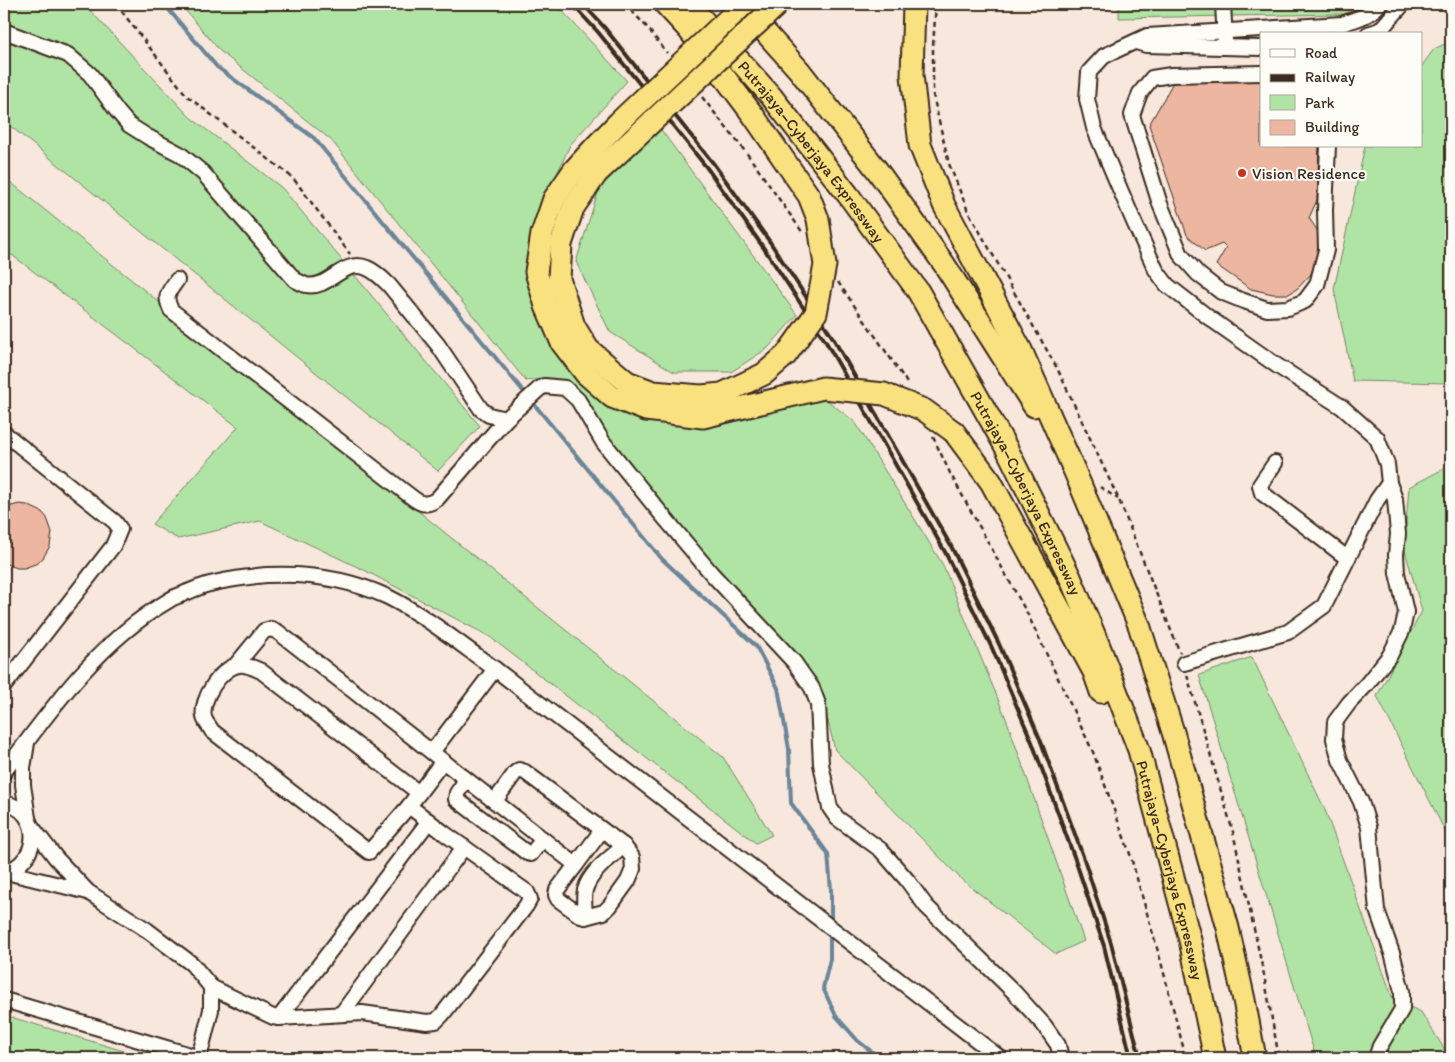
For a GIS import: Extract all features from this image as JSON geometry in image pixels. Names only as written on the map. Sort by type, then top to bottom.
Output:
[{"type":"highway","points":[[665,4],[690,30],[753,115],[809,196],[811,227],[825,265],[816,312],[786,355],[764,374],[722,394],[701,396],[653,392],[627,382],[588,349],[574,326],[559,279],[561,244],[573,208],[597,173],[778,4]]},
{"type":"highway","name":"Putrajaya–Cyberjaya Expressway","points":[[686,4],[703,20],[771,96],[912,283],[1007,449],[1070,576],[1138,750],[1200,983],[1215,1058]]},
{"type":"highway","points":[[1075,472],[944,264],[877,170],[799,70],[742,4],[607,135],[574,170],[554,199],[542,234],[536,272],[546,306],[562,343],[586,374],[612,398],[646,410],[703,417],[822,388],[884,394],[924,410],[954,432],[991,482],[1094,672],[1176,888]]},
{"type":"highway","points":[[914,4],[912,75],[920,146],[944,205],[1021,350],[1075,472],[1139,625],[1173,732],[1228,928],[1255,1058]]},
{"type":"street","points":[[1223,4],[1225,46]]},
{"type":"street","points":[[1376,1058],[1380,1046],[1402,1009],[1402,991],[1393,956],[1377,910],[1369,827],[1361,802],[1340,760],[1334,739],[1335,722],[1390,654],[1402,631],[1406,612],[1396,564],[1398,534],[1395,499],[1389,483],[1388,464],[1377,438],[1342,407],[1276,365],[1208,317],[1167,285],[1156,270],[1134,222],[1094,128],[1087,99],[1089,72],[1104,56],[1147,36],[1320,30],[1365,16],[1379,4]]},
{"type":"street","points":[[1374,32],[1380,30],[1403,4]]},
{"type":"street","points":[[4,30],[68,55],[90,74],[129,125],[180,154],[203,173],[295,280],[305,285],[315,285],[348,267],[369,268],[389,285],[438,345],[481,409],[489,415],[509,417]]},
{"type":"street","points":[[1135,42],[1146,45],[1260,48]]},
{"type":"street","points":[[1260,73],[1171,74],[1152,78],[1140,94],[1132,115],[1160,204],[1181,255],[1198,274],[1221,292],[1267,308],[1288,308],[1305,301],[1317,285],[1326,250],[1325,210],[1328,148]]},
{"type":"street","points":[[177,280],[167,294],[167,301],[171,310],[405,492],[424,504],[431,504],[437,499],[509,417],[539,389],[544,386],[565,388],[578,400],[603,442],[664,517],[712,574],[794,662],[812,688],[818,704],[821,764],[830,808],[837,818],[880,850],[907,880],[926,906],[1014,992],[1044,1025],[1058,1045],[1061,1058]]},
{"type":"street","points":[[4,433],[115,522],[120,529],[113,546],[4,686]]},
{"type":"street","points":[[1275,463],[1260,485],[1262,493],[1347,558]]},
{"type":"street","points":[[1184,663],[1288,632],[1324,606],[1377,500],[1389,483]]},
{"type":"street","points":[[4,772],[89,665],[132,626],[168,600],[209,584],[246,577],[285,574],[303,575],[357,585],[386,596],[415,611],[495,669],[1000,1058]]},
{"type":"street","points":[[495,669],[438,757],[419,792],[369,852],[212,731],[204,717],[205,701],[213,684],[236,665],[264,631],[271,629],[278,632],[438,757],[466,780],[576,865]]},
{"type":"street","points":[[236,665],[244,665],[262,671],[419,792]]},
{"type":"street","points":[[5,872],[25,860],[31,850],[33,838],[23,785],[23,768],[28,740]]},
{"type":"street","points":[[495,801],[519,770],[525,772],[624,846],[632,857],[632,875],[604,912],[586,917],[581,916],[558,899],[556,895],[557,890],[602,830]]},
{"type":"street","points":[[466,780],[455,796],[456,799],[527,853],[531,854],[543,839]]},
{"type":"street","points":[[4,803],[20,810],[56,858],[88,892],[146,930],[192,964],[211,988],[273,1017],[279,1018],[362,1013],[426,1022],[436,1021],[530,899],[527,892],[409,806]]},
{"type":"street","points":[[279,1018],[429,821]]},
{"type":"street","points":[[586,917],[584,891],[601,867],[624,846]]},
{"type":"street","points":[[342,1013],[464,847]]},
{"type":"street","points":[[5,872],[88,892]]},
{"type":"street","points":[[4,1000],[199,1058],[210,1010],[211,988]]},
{"type":"path","points":[[116,4],[187,96],[293,178],[358,266]]},
{"type":"path","points":[[625,4],[670,56]]},
{"type":"path","points":[[700,94],[748,156],[811,227]]},
{"type":"path","points":[[833,275],[908,386]]},
{"type":"path","points":[[929,430],[950,473],[1028,615],[1093,752],[1130,854],[1186,1058]]},
{"type":"green space","points":[[4,4],[84,4],[190,117],[282,188],[480,426],[438,471],[4,121]]},
{"type":"green space","points":[[180,4],[556,4],[627,81],[570,145],[539,214],[527,282],[554,347],[639,415],[823,397],[855,422],[943,565],[1007,721],[1084,941],[1056,954],[962,880],[835,750],[818,680],[628,468],[577,393],[548,378],[526,381],[331,140],[220,51]]},
{"type":"green space","points":[[1119,4],[1361,4],[1344,14],[1119,18]]},
{"type":"green space","points":[[1451,41],[1451,383],[1353,381],[1334,289],[1365,148],[1422,148],[1422,66],[1434,49]]},
{"type":"green space","points":[[659,127],[797,315],[768,348],[731,372],[674,372],[610,332],[576,262],[599,189]]},
{"type":"green space","points":[[4,177],[723,757],[772,835],[756,843],[490,637],[366,571],[260,521],[178,539],[152,524],[238,427],[4,249]]},
{"type":"green space","points":[[1451,465],[1451,843],[1377,696],[1422,611],[1404,547],[1409,487]]},
{"type":"green space","points":[[1252,657],[1325,810],[1393,999],[1421,1012],[1450,1058],[1316,1058],[1199,675]]},
{"type":"green space","points":[[4,1015],[147,1058],[4,1058]]},
{"type":"building","name":"Vision Residence","points":[[1260,77],[1260,148],[1319,148],[1317,200],[1309,218],[1321,236],[1319,256],[1311,274],[1298,288],[1289,294],[1273,294],[1251,289],[1216,265],[1226,248],[1222,244],[1205,251],[1187,235],[1149,125],[1175,79]]},
{"type":"building","points":[[19,504],[27,505],[42,512],[47,518],[52,532],[50,546],[43,558],[38,563],[24,568],[17,568],[4,563],[4,508]]},
{"type":"waterway","points":[[164,4],[217,67],[314,138],[662,559],[756,646],[778,688],[789,749],[791,803],[828,854],[831,923]]},
{"type":"waterway","points":[[830,933],[830,959],[823,988],[836,1016],[858,1041],[880,1058]]},
{"type":"railway","points":[[572,4],[598,32],[707,168],[763,247],[826,342],[945,552],[992,648],[1032,742],[1076,862],[1104,946],[1131,1058]]},
{"type":"railway","points":[[583,4],[604,27],[713,163],[770,242],[833,338],[952,548],[999,644],[1040,739],[1084,859],[1111,943],[1140,1058]]},
{"type":"place","name":"Vision Residence","points":[[1242,173]]}]
